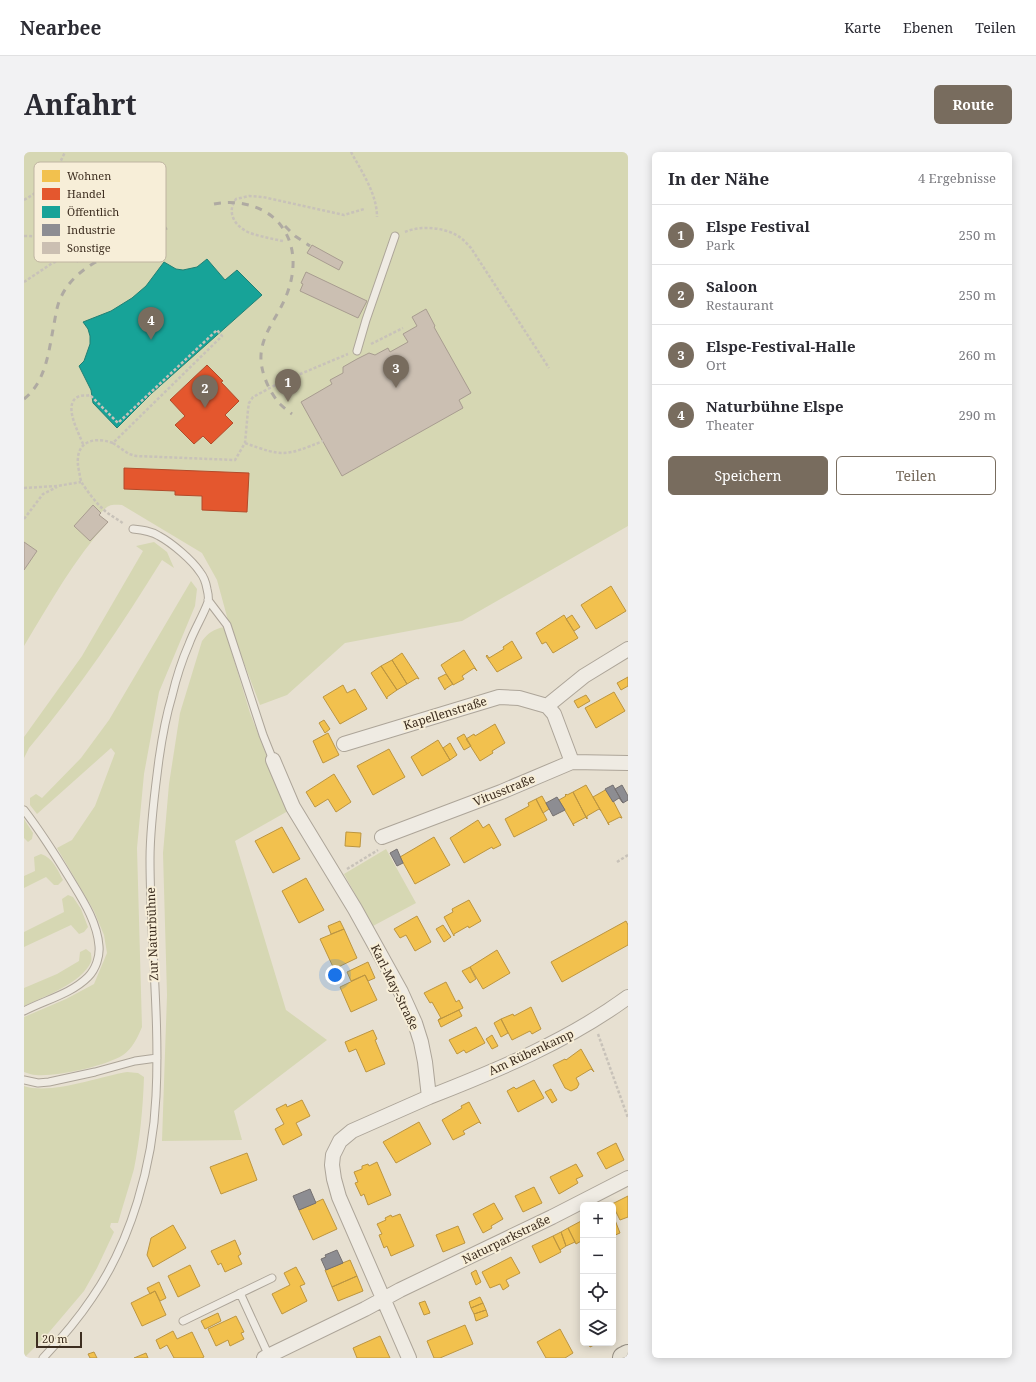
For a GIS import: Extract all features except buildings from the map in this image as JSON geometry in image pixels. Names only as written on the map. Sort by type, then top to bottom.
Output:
[{"type":"main road","points":[[624,1358],[628,1356]]},
{"type":"street","points":[[572,762],[554,714],[547,706],[584,676],[628,649]]},
{"type":"street","name":"Kapellenstraße","points":[[344,744],[499,697],[520,698],[547,706]]},
{"type":"street","name":"Karl-May-Straße","points":[[273,760],[294,807],[355,909],[415,1023],[425,1062],[429,1097]]},
{"type":"street","name":"Vitusstraße","points":[[382,837],[501,792],[572,762],[628,763]]},
{"type":"street","name":"Am Rübenkamp","points":[[429,1097],[534,1052],[593,1021],[628,998]]},
{"type":"street","points":[[409,1358],[339,1197],[332,1165],[333,1155],[340,1141],[352,1131],[429,1097]]},
{"type":"street","name":"Naturparkstraße","points":[[267,1357],[628,1178]]},
{"type":"lane","points":[[357,351],[395,236]]},
{"type":"lane","points":[[133,529],[145,530],[159,536],[190,560],[202,574],[208,600],[227,625],[263,735],[273,760]]},
{"type":"lane","name":"Zur Naturbühne","points":[[43,1358],[71,1326],[92,1298],[111,1266],[131,1220],[143,1183],[152,1143],[156,1096],[157,1058],[150,897],[150,855],[156,787],[162,740],[172,696],[188,646],[208,600]]},
{"type":"lane","points":[[24,810],[61,865],[88,910],[95,926],[99,952],[96,965],[82,982],[63,993],[24,1011]]},
{"type":"lane","points":[[24,1080],[38,1083],[49,1082],[135,1061],[157,1058]]},
{"type":"lane","points":[[183,1321],[272,1278]]},
{"type":"lane","points":[[240,1294],[267,1357]]},
{"type":"path","points":[[60,162],[65,152]]},
{"type":"path","points":[[351,152],[377,205],[377,217]]},
{"type":"path","points":[[24,200],[34,193]]},
{"type":"path","points":[[283,241],[251,234],[236,224],[231,214],[233,203],[236,199],[249,196],[264,197],[344,215],[364,209]]},
{"type":"path","points":[[395,236],[412,229],[427,228],[452,233],[462,239],[470,248],[549,368]]},
{"type":"path","points":[[24,236],[34,237]]},
{"type":"path","points":[[24,282],[55,262]]},
{"type":"path","points":[[83,444],[98,440],[113,443],[129,454],[136,456],[235,460],[245,443],[249,403],[253,397],[281,382],[357,351],[403,328]]},
{"type":"path","points":[[113,443],[222,336],[217,330],[118,424],[90,395],[80,396],[75,399],[71,407],[72,417],[83,444],[77,461],[81,482],[104,510],[133,529]]},
{"type":"path","points":[[245,443],[282,454],[300,450],[323,441]]},
{"type":"path","points":[[24,488],[57,486],[81,482]]},
{"type":"path","points":[[24,519],[43,494],[57,486]]},
{"type":"path","points":[[334,876],[385,845],[382,837]]},
{"type":"path","points":[[617,862],[628,855]]},
{"type":"path","points":[[593,1021],[628,1118]]},
{"type":"green space","points":[[24,152],[628,152],[628,526],[462,621],[345,643],[287,695],[260,705],[229,624],[217,580],[202,553],[122,505],[111,505],[99,515],[108,522],[73,566],[24,646]]},
{"type":"green space","points":[[154,542],[167,552],[174,568],[162,560],[99,657],[29,748],[24,758],[24,737],[82,656],[143,551],[136,546]]},
{"type":"green space","points":[[191,581],[197,589],[195,606],[159,692],[144,774],[137,848],[142,1027],[139,1035],[129,1050],[123,1055],[105,1063],[81,1070],[56,1074],[34,1075],[24,1072],[24,1017],[66,999],[94,984],[107,953],[104,935],[94,911],[57,848],[72,840],[95,806],[115,753],[111,748],[37,814],[30,805],[30,798],[36,794],[42,798],[81,758],[109,720]]},
{"type":"green space","points":[[224,627],[250,713],[288,811],[235,841],[286,1010],[327,1040],[234,1111],[242,1140],[162,1141],[167,995],[163,853],[169,784],[180,713],[202,641],[212,632]]},
{"type":"green space","points":[[24,819],[33,833],[32,839],[28,842],[24,838]]},
{"type":"green space","points":[[386,849],[416,903],[373,926],[344,874]]},
{"type":"green space","points":[[41,854],[52,861],[63,880],[58,885],[54,885],[46,877],[24,888],[24,876],[35,871],[34,857]]},
{"type":"green space","points":[[68,895],[73,897],[81,909],[88,927],[84,932],[79,934],[71,925],[24,947],[24,932],[64,912],[62,899]]},
{"type":"green space","points":[[86,949],[91,953],[91,962],[86,970],[71,983],[24,1006],[24,988],[57,974],[79,961],[80,952]]},
{"type":"green space","points":[[127,1072],[138,1073],[144,1077],[143,1100],[140,1135],[134,1169],[118,1223],[111,1223],[110,1227],[114,1232],[84,1291],[45,1337],[24,1358],[24,1086],[35,1088],[61,1087]]},
{"type":"railway","points":[[214,204],[238,203],[261,209],[274,218],[288,237],[293,259],[291,282],[282,305],[264,341],[261,361],[266,381],[272,394],[280,404],[292,414]]},
{"type":"railway","points":[[285,226],[295,236],[310,246]]},
{"type":"railway","points":[[24,399],[31,392],[42,375],[48,355],[60,298],[72,281],[80,273],[96,262]]},
{"type":"place","name":"Naturbühne Elspe","points":[[151,340]]},
{"type":"place","name":"Elspe-Festival-Halle","points":[[396,388]]},
{"type":"place","name":"Elspe Festival","points":[[288,402]]},
{"type":"place","name":"Saloon","points":[[205,408]]}]
